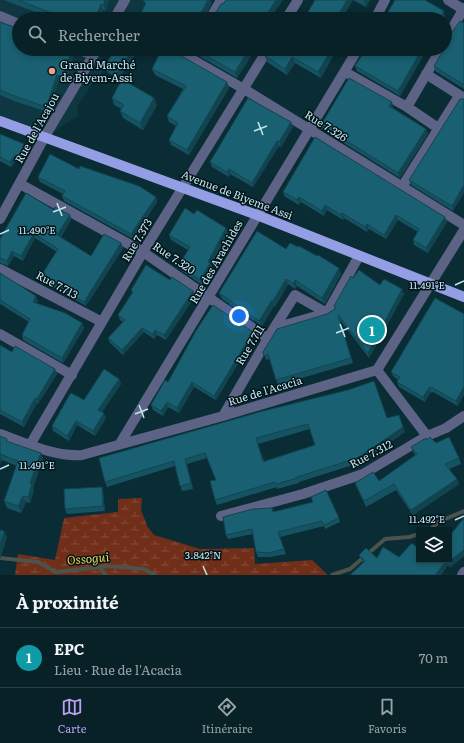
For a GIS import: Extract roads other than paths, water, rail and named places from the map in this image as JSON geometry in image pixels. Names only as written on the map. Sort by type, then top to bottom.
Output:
[{"type":"main road","name":"Avenue de Biyeme Assi","points":[[0,121],[183,187],[464,296]]},
{"type":"street","points":[[120,12],[125,0]]},
{"type":"street","points":[[214,12],[221,0]]},
{"type":"street","points":[[290,12],[298,0]]},
{"type":"street","points":[[379,12],[385,0]]},
{"type":"street","points":[[448,0],[464,9],[452,29]]},
{"type":"street","points":[[0,16],[12,21]]},
{"type":"street","name":"Rue de l'Acajou","points":[[0,219],[44,138],[93,56]]},
{"type":"street","name":"Rue 7.326","points":[[194,56],[243,89],[464,225]]},
{"type":"street","name":"Rue 7.373","points":[[30,445],[143,252],[264,56]]},
{"type":"street","name":"Rue des Arachides","points":[[119,445],[210,297],[257,215],[354,56]]},
{"type":"street","points":[[407,107],[436,56]]},
{"type":"street","points":[[345,72],[407,107],[438,128]]},
{"type":"street","points":[[402,188],[438,128],[462,97],[426,74]]},
{"type":"street","name":"Rue 7.320","points":[[20,184],[143,252],[210,297],[266,338]]},
{"type":"street","points":[[427,436],[377,370],[464,230]]},
{"type":"street","points":[[274,328],[295,296],[327,313],[359,256]]},
{"type":"street","name":"Rue 7.713","points":[[0,269],[102,322]]},
{"type":"street","name":"Rue 7.711","points":[[223,416],[266,338],[274,328],[327,313]]},
{"type":"street","points":[[0,334],[72,375]]},
{"type":"street","name":"Rue de l'Acacia","points":[[0,434],[30,445],[68,456],[82,455],[223,416],[377,370]]},
{"type":"street","name":"Rue 7.312","points":[[221,516],[304,494],[363,474],[427,436],[446,428],[464,416]]},
{"type":"waterway","name":"Ossogui","points":[[433,527],[438,522],[464,511]]},
{"type":"waterway","name":"Ossogui","points":[[332,575],[350,569],[385,539],[416,535]]},
{"type":"waterway","name":"Ossogui","points":[[0,558],[38,562],[56,572],[109,566],[144,569],[155,575]]},
{"type":"waterway","points":[[99,567],[106,575]]},
{"type":"place","name":"Grand Marché de Biyem-Assi","points":[[52,71]]},
{"type":"place","name":"EPC","points":[[372,330]]}]
